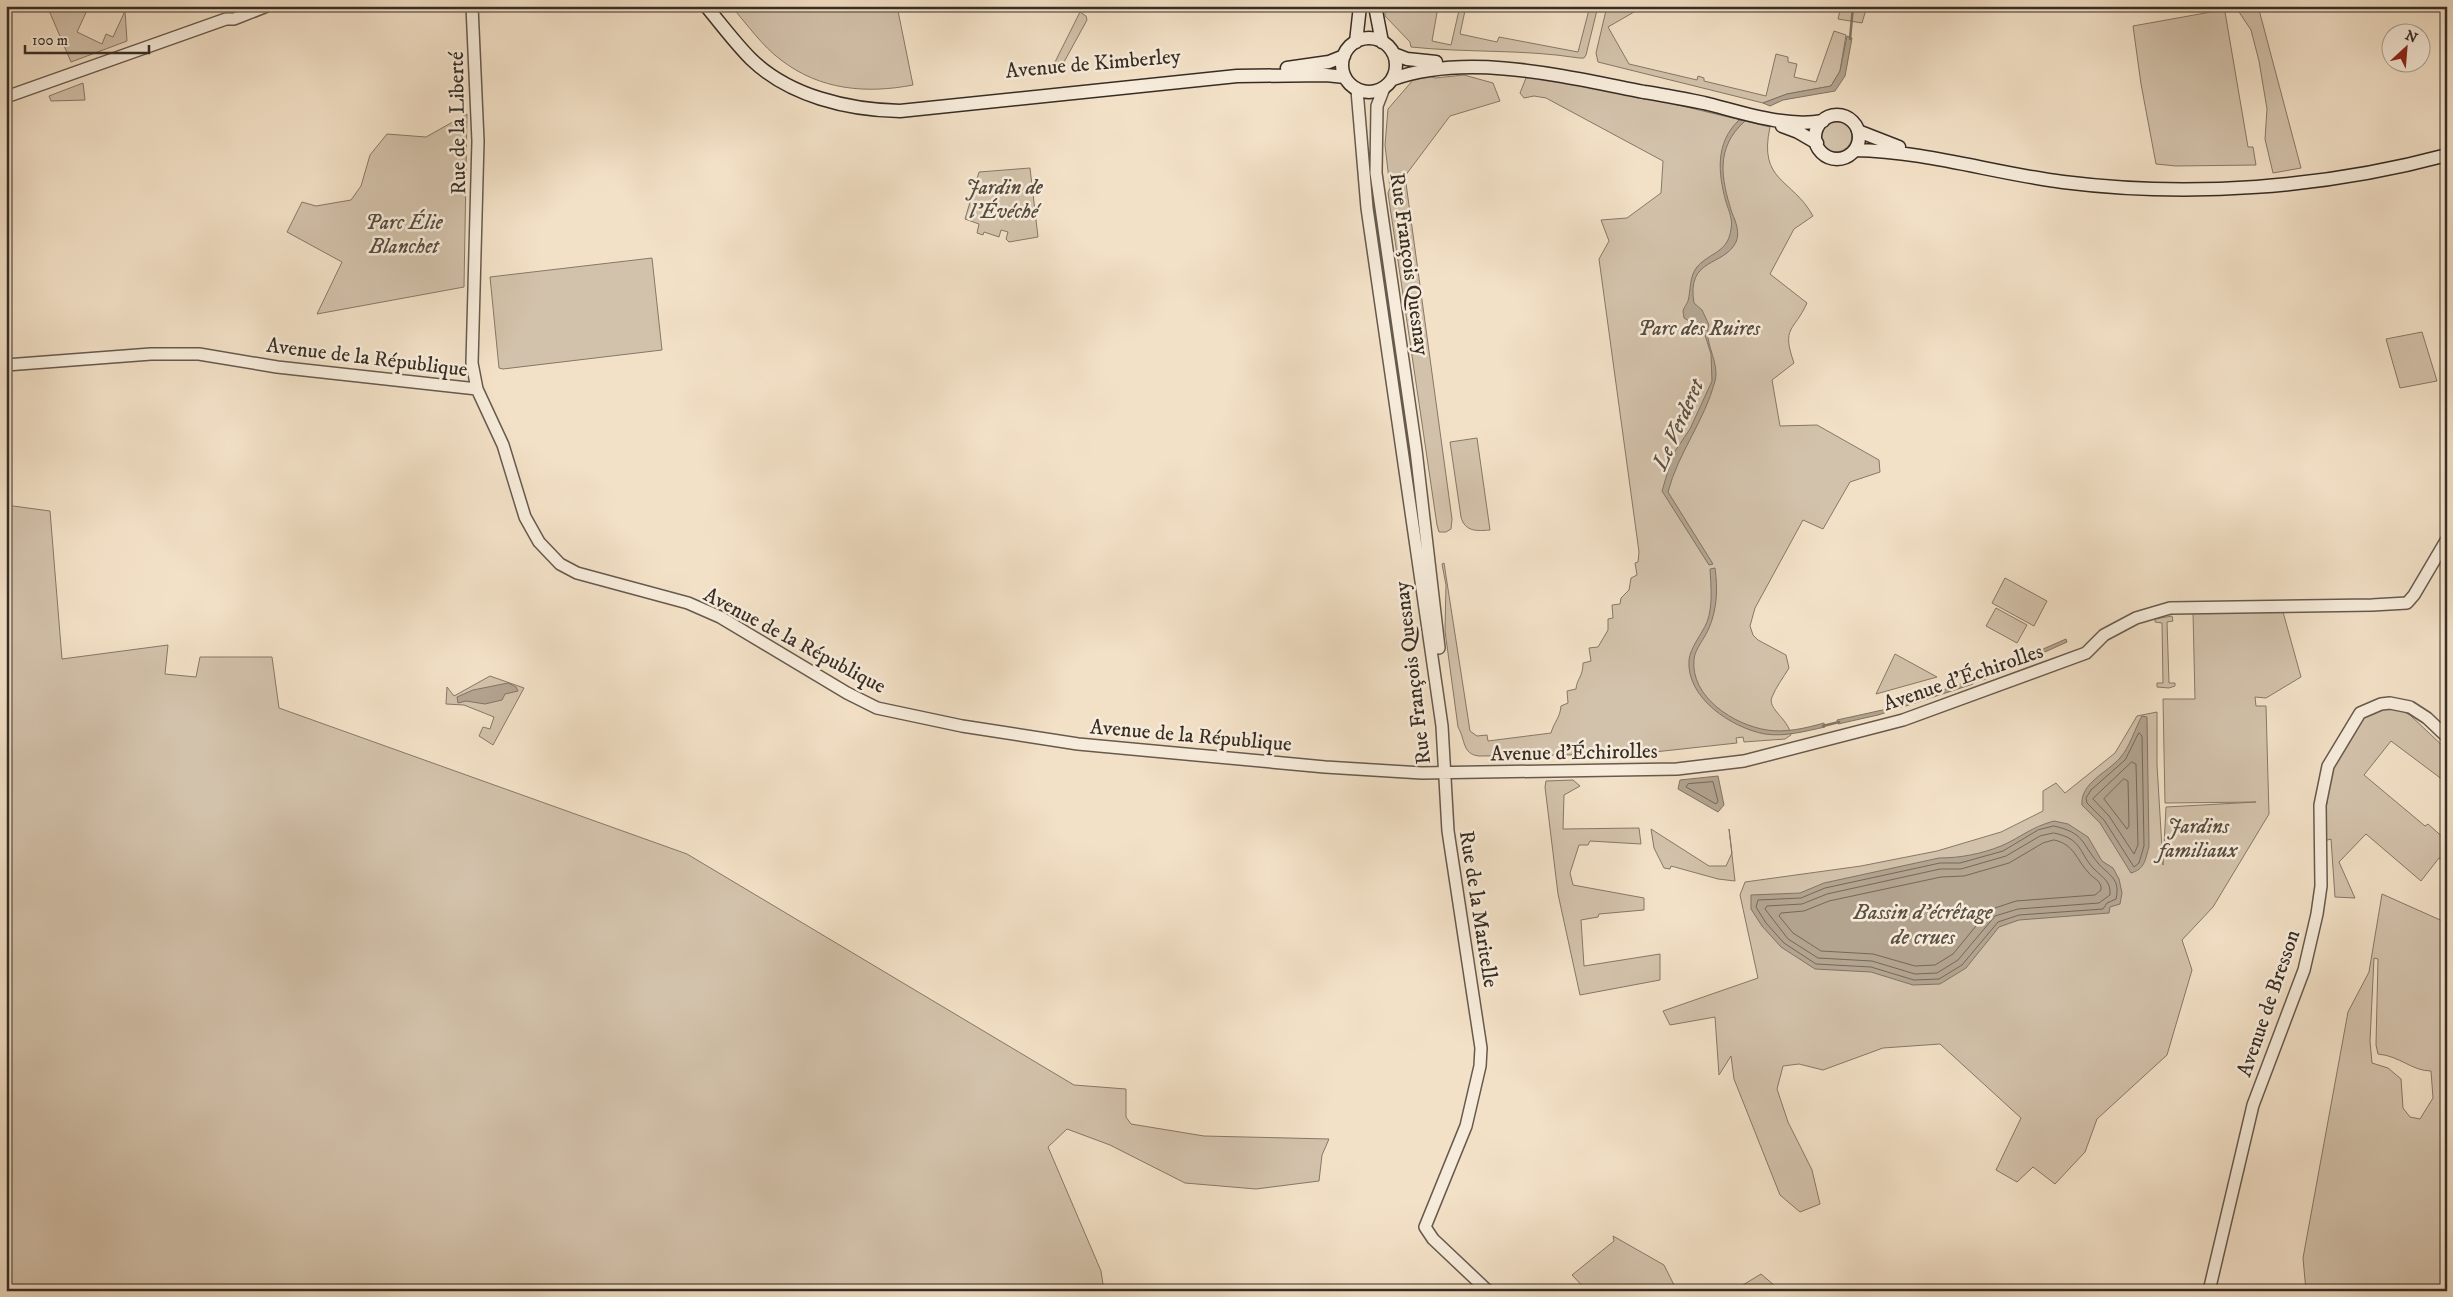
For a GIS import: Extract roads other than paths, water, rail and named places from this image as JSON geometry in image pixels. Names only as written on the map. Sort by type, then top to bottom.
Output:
[{"type":"main road","name":"Avenue de Kimberley","points":[[706,6],[751,59],[773,76],[791,86],[827,101],[868,110],[900,110],[1229,76],[1326,75],[1345,77]]},
{"type":"main road","name":"Avenue de Kimberley","points":[[716,6],[765,63],[791,86]]},
{"type":"main road","points":[[1356,42],[1360,6]]},
{"type":"main road","points":[[1375,6],[1382,42],[1394,54],[1426,63],[1502,62],[1549,66],[1617,77],[1645,85],[1666,95]]},
{"type":"main road","points":[[1382,42],[1365,39],[1356,42],[1344,56],[1342,70],[1345,77],[1357,90],[1366,92],[1384,88]]},
{"type":"main road","points":[[1394,54],[1396,66],[1393,78],[1427,70],[1466,68],[1556,74],[1666,95],[1756,116],[1807,124],[1833,115],[1844,116],[1855,124],[1858,131],[1858,142],[1855,150],[1848,156],[1833,158],[1823,153],[1817,143],[1798,132],[1756,116]]},
{"type":"main road","name":"Avenue de Kimberley","points":[[843,104],[918,101],[1070,85],[1292,67],[1332,61],[1344,56]]},
{"type":"main road","name":"Rue François Quesnay","points":[[1384,88],[1393,78]]},
{"type":"main road","points":[[1817,143],[1817,129],[1823,120]]},
{"type":"main road","points":[[1858,131],[1907,153]]},
{"type":"main road","points":[[1855,150],[1907,153],[1979,169],[2064,182],[2107,186],[2215,189],[2318,182],[2447,155]]},
{"type":"street","points":[[6,97],[226,19],[245,6]]},
{"type":"street","points":[[226,19],[234,19],[267,6]]},
{"type":"street","name":"Rue de la Liberté","points":[[472,6],[478,141],[472,363],[477,389]]},
{"type":"street","name":"Rue François Quesnay","points":[[1384,88],[1377,106],[1376,173],[1416,450],[1447,722],[1444,774]]},
{"type":"street","name":"Rue François Quesnay","points":[[1357,90],[1367,208],[1439,708],[1444,774]]},
{"type":"street","name":"Avenue de la République","points":[[6,365],[151,354],[198,354],[277,367],[477,389],[503,445],[526,517],[539,542],[560,564],[577,573],[688,603],[720,617],[840,689],[877,708],[962,726],[1078,744],[1325,767],[1444,774]]},
{"type":"street","name":"Avenue d'Échirolles","points":[[1444,774],[1669,769],[1744,761],[1903,720],[2030,675],[2086,653],[2104,635],[2136,618],[2160,610],[2205,606],[2406,603],[2414,596],[2447,538]]},
{"type":"street","name":"Avenue de Bresson","points":[[2210,1291],[2253,1105],[2304,970],[2317,914],[2321,886],[2320,805],[2328,766],[2360,713],[2381,704],[2390,703],[2410,707],[2427,718],[2447,737]]},
{"type":"street","name":"Rue de la Maritelle","points":[[1444,774],[1448,831],[1481,1048],[1480,1066],[1466,1126],[1425,1227],[1433,1239],[1488,1291]]},
{"type":"water","points":[[1847,36],[1852,38],[1845,76],[1835,91],[1783,100],[1770,106],[1763,103],[1787,94],[1831,86],[1840,71]]},
{"type":"water","name":"Le Verderet","points":[[1739,120],[1745,121],[1735,131],[1729,142],[1723,164],[1725,188],[1737,228],[1737,239],[1730,250],[1701,270],[1693,288],[1694,303],[1702,310],[1709,325],[1708,338],[1715,367],[1715,381],[1705,409],[1672,478],[1668,492],[1713,564],[1709,565],[1662,491],[1673,454],[1690,429],[1712,381],[1711,354],[1705,335],[1700,328],[1684,318],[1683,311],[1688,301],[1694,271],[1702,262],[1722,248],[1729,237],[1731,222],[1721,180],[1720,159],[1726,138]]},
{"type":"water","points":[[1715,568],[1717,591],[1714,614],[1694,659],[1695,673],[1699,685],[1707,697],[1728,715],[1754,727],[1781,731],[1824,723],[1825,727],[1788,734],[1765,734],[1752,731],[1726,718],[1703,699],[1695,687],[1690,674],[1689,660],[1709,616],[1711,596],[1710,569]]},
{"type":"water","points":[[2066,639],[2067,642],[1983,680],[1981,676]]},
{"type":"water","points":[[1972,680],[1973,684],[1878,715],[1838,724],[1837,720],[1887,709]]},
{"type":"water","points":[[508,683],[516,687],[518,691],[505,694],[502,700],[485,704],[466,701],[458,703],[457,697],[473,690]]},
{"type":"water","points":[[2142,716],[2147,717],[2149,847],[2142,866],[2131,873],[2100,823],[2082,805],[2085,790],[2124,754]]},
{"type":"water","points":[[1718,776],[1724,805],[1718,812],[1678,789],[1680,780]]},
{"type":"water","name":"Bassin d'écrêtage de crues","points":[[2054,821],[2068,824],[2088,837],[2102,861],[2113,868],[2119,879],[2122,893],[2120,904],[2110,907],[2109,913],[2019,920],[1999,927],[1966,968],[1940,984],[1913,985],[1871,972],[1815,969],[1781,947],[1762,926],[1751,909],[1751,895],[1800,893],[1824,883],[1939,858],[1978,853],[2001,846],[2039,826]]},
{"type":"waterway","name":"Le Verderet","points":[[1850,39],[1853,6]]},
{"type":"waterway","name":"Le Verderet","points":[[1969,683],[1985,676]]},
{"type":"waterway","name":"Le Verderet","points":[[1823,726],[1839,722]]},
{"type":"park label","name":"Jardin de l'Évéché","points":[[1004,199]]},
{"type":"park label","name":"Parc Élie Blanchet","points":[[404,234]]},
{"type":"park label","name":"Parc des Ruires","points":[[1699,328]]},
{"type":"park label","name":"Jardins familiaux","points":[[2198,838]]}]
